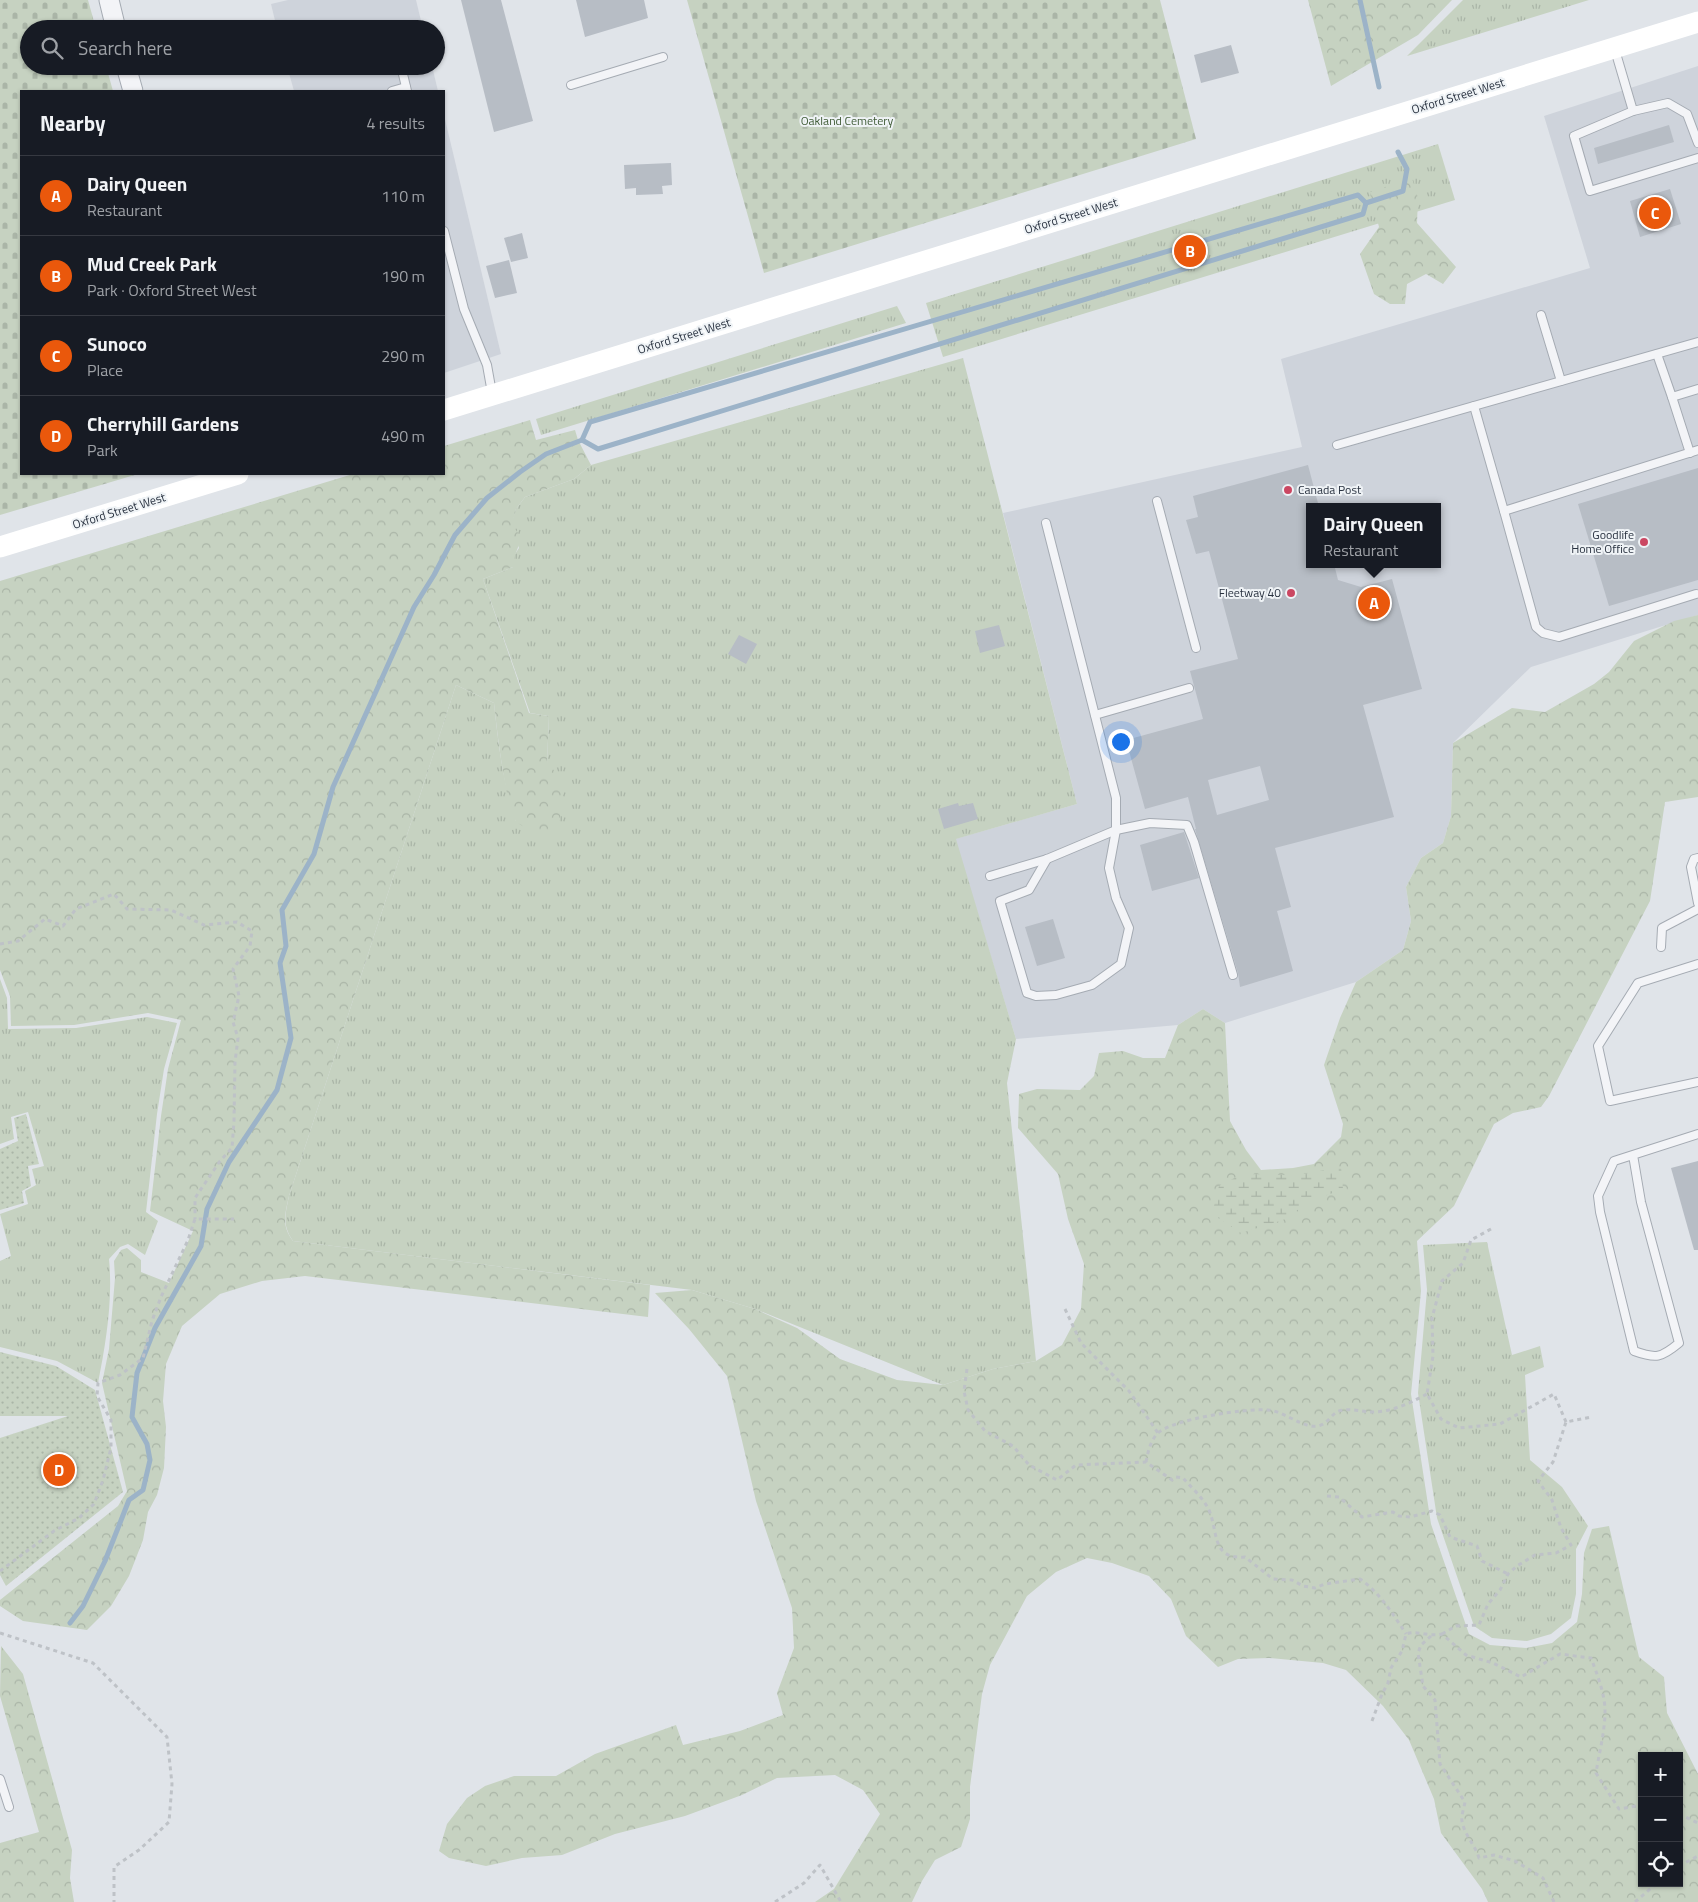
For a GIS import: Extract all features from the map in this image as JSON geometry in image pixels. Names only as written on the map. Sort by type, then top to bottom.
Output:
[{"type":"main road","name":"Oxford Street West","points":[[445,410],[1698,22]]},
{"type":"main road","name":"Oxford Street West","points":[[0,547],[234,475]]},
{"type":"street","points":[[108,0],[114,20]]},
{"type":"street","points":[[129,75],[133,90]]},
{"type":"lane","points":[[1614,48],[1633,111]]},
{"type":"lane","points":[[571,85],[662,57]]},
{"type":"lane","points":[[403,75],[407,89]]},
{"type":"lane","points":[[1698,143],[1687,114],[1668,103],[1633,111],[1574,136],[1590,191],[1698,158]]},
{"type":"lane","points":[[445,235],[464,309],[487,365],[492,395]]},
{"type":"lane","points":[[1541,315],[1561,381]]},
{"type":"lane","points":[[1337,445],[1698,342]]},
{"type":"lane","points":[[1504,511],[1694,451],[1672,397],[1658,354]]},
{"type":"lane","points":[[1672,397],[1698,389]]},
{"type":"lane","points":[[1474,406],[1536,627],[1543,633],[1559,637],[1696,594]]},
{"type":"lane","points":[[1158,501],[1196,648]]},
{"type":"lane","points":[[1046,523],[1116,798],[1116,830],[1109,868],[1116,898],[1129,928],[1121,964],[1092,985],[1056,996],[1036,996],[1027,993],[1000,901],[1029,890],[1047,859]]},
{"type":"lane","points":[[1095,714],[1189,688]]},
{"type":"lane","points":[[990,876],[1047,859],[1116,830],[1150,823],[1187,825],[1194,842],[1233,976]]},
{"type":"lane","points":[[1698,858],[1694,859],[1691,867],[1698,903]]},
{"type":"lane","points":[[1661,947],[1662,928],[1698,908]]},
{"type":"lane","points":[[1698,964],[1638,982],[1598,1046],[1610,1101],[1698,1082]]},
{"type":"lane","points":[[1632,1155],[1642,1202],[1679,1343],[1664,1355],[1650,1357],[1634,1351],[1600,1212],[1598,1196],[1614,1161],[1632,1155],[1698,1134]]},
{"type":"lane","points":[[0,1779],[8,1807]]},
{"type":"path","points":[[0,944],[18,941],[45,919],[64,926],[76,909],[114,894],[127,909],[171,910],[204,925],[237,922],[252,931],[250,946],[233,969],[239,996],[233,1022],[238,1038],[235,1062],[232,1148],[220,1161],[195,1198],[195,1219],[185,1248],[161,1297],[152,1321],[143,1358],[120,1374],[98,1383],[97,1396],[110,1420],[111,1448],[103,1480],[94,1504],[79,1518],[54,1531],[0,1571]]},
{"type":"path","points":[[195,1219],[234,1220]]},
{"type":"path","points":[[1406,1634],[1412,1632],[1432,1636],[1442,1634],[1456,1626],[1479,1626],[1488,1604],[1500,1590],[1508,1574],[1516,1566],[1535,1555],[1556,1553],[1571,1545],[1561,1528],[1552,1500],[1538,1481],[1553,1462],[1566,1422],[1554,1394],[1500,1424],[1459,1428],[1440,1419],[1427,1394],[1433,1356],[1432,1318],[1442,1281],[1463,1262],[1471,1240],[1491,1229]]},
{"type":"path","points":[[1065,1309],[1081,1343],[1129,1392],[1158,1433]]},
{"type":"path","points":[[966,1369],[964,1391],[968,1410],[985,1431],[1013,1446],[1029,1465],[1057,1480],[1076,1465],[1146,1462],[1172,1480],[1176,1477],[1183,1478],[1195,1492],[1207,1507],[1214,1525],[1216,1541],[1224,1554],[1235,1558],[1245,1557],[1273,1579],[1292,1580],[1303,1586],[1314,1588],[1324,1584],[1360,1579],[1370,1586],[1388,1607],[1406,1634],[1402,1651],[1391,1668],[1388,1683],[1372,1720]]},
{"type":"path","points":[[1146,1462],[1148,1448],[1158,1433],[1190,1418],[1269,1410],[1309,1426],[1318,1426],[1328,1421],[1337,1411],[1351,1409],[1371,1412],[1396,1408],[1427,1394]]},
{"type":"path","points":[[1566,1422],[1592,1417]]},
{"type":"path","points":[[1327,1496],[1339,1497],[1362,1517],[1392,1512],[1399,1516],[1410,1517],[1432,1511],[1440,1515],[1450,1537],[1476,1546],[1482,1561],[1508,1574]]},
{"type":"path","points":[[0,1633],[93,1663],[166,1737],[172,1784],[169,1822],[139,1850],[114,1867],[114,1902]]},
{"type":"path","points":[[1442,1634],[1466,1654],[1493,1663],[1521,1677],[1560,1654],[1591,1658],[1598,1676],[1605,1710],[1596,1774],[1619,1810],[1638,1806]]},
{"type":"path","points":[[1432,1636],[1421,1645],[1418,1654],[1420,1670],[1423,1686],[1435,1700],[1440,1764],[1465,1802],[1461,1821],[1466,1832],[1479,1858],[1494,1856],[1515,1861],[1543,1878],[1554,1902]]},
{"type":"path","points":[[1683,1816],[1698,1823]]},
{"type":"path","points":[[1683,1864],[1698,1856]]},
{"type":"path","points":[[775,1902],[804,1883],[820,1865],[841,1902]]},
{"type":"path","points":[[1636,1902],[1653,1887]]},
{"type":"shaded area","points":[[288,0],[416,0],[421,20],[275,20],[271,4]]},
{"type":"shaded area","points":[[1698,66],[1698,615],[1531,667],[1453,743],[1451,816],[1443,843],[1421,858],[1406,887],[1411,921],[1403,950],[1356,982],[1225,1023],[1203,1009],[1178,1025],[1016,1039],[955,839],[1077,804],[1003,513],[1302,447],[1281,359],[1590,268],[1544,116]]},
{"type":"shaded area","points":[[290,75],[434,75],[438,90],[294,90]]},
{"type":"shaded area","points":[[445,119],[501,354],[445,373]]},
{"type":"green space","points":[[0,0],[88,0],[94,20],[20,20],[20,75],[109,75],[113,90],[20,90],[20,475],[135,475],[0,515]]},
{"type":"green space","name":"Oakland Cemetery","points":[[687,0],[1160,0],[1196,139],[764,273]]},
{"type":"green space","points":[[1308,0],[1452,0],[1418,35],[1331,86]]},
{"type":"green space","points":[[1463,0],[1589,0],[1407,56]]},
{"type":"green space","points":[[1438,144],[1455,200],[943,357],[926,303]]},
{"type":"green space","points":[[1412,178],[1418,198],[1417,223],[1456,267],[1443,284],[1426,274],[1407,284],[1405,304],[1390,304],[1374,294],[1360,254],[1379,227],[1370,192]]},
{"type":"green space","points":[[897,306],[906,323],[541,435],[536,419]]},
{"type":"green space","points":[[963,358],[1077,804],[956,839],[1016,1039],[1007,1083],[1036,1361],[993,1369],[943,1385],[755,1309],[692,1290],[293,1241],[287,1230],[285,1220],[289,1196],[456,685],[494,703],[504,778],[516,821],[547,763],[549,716],[530,713],[483,579],[513,567],[513,557],[519,548],[511,525],[516,509],[525,497],[574,479],[591,465]]},
{"type":"green space","points":[[530,420],[536,440],[575,430],[591,465],[574,479],[525,497],[516,509],[512,525],[521,537],[513,567],[483,579],[529,713],[549,716],[547,763],[562,779],[563,797],[559,825],[550,837],[532,831],[516,821],[512,813],[505,784],[494,703],[456,685],[289,1196],[285,1224],[293,1241],[650,1285],[648,1317],[305,1276],[262,1281],[220,1294],[182,1326],[166,1364],[163,1401],[166,1427],[164,1468],[157,1495],[148,1512],[143,1540],[129,1576],[111,1606],[87,1630],[23,1621],[0,1606],[0,1600],[118,1506],[127,1491],[102,1383],[109,1349],[115,1278],[114,1261],[121,1250],[127,1248],[141,1260],[141,1272],[169,1283],[193,1231],[150,1211],[168,1069],[181,1020],[148,1013],[74,1025],[11,1026],[10,996],[0,970],[0,581],[350,475],[445,475],[445,446]]},
{"type":"green space","points":[[1698,615],[1698,797],[1665,802],[1650,901],[1549,1096],[1541,1107],[1513,1113],[1494,1124],[1454,1206],[1417,1241],[1421,1291],[1411,1394],[1431,1524],[1469,1634],[1490,1645],[1526,1648],[1552,1643],[1577,1622],[1582,1594],[1584,1553],[1592,1529],[1609,1526],[1639,1657],[1664,1677],[1667,1713],[1698,1774],[1698,1902],[1488,1902],[1482,1889],[1441,1833],[1434,1799],[1409,1740],[1383,1706],[1346,1670],[1323,1663],[1269,1658],[1238,1659],[1218,1667],[1186,1636],[1171,1599],[1149,1576],[1112,1563],[1087,1558],[1056,1572],[1027,1596],[990,1665],[982,1694],[970,1787],[970,1819],[961,1847],[935,1860],[912,1902],[815,1902],[834,1889],[880,1814],[863,1790],[835,1775],[777,1778],[742,1795],[685,1816],[615,1834],[562,1855],[522,1858],[486,1866],[449,1858],[439,1851],[447,1824],[467,1798],[485,1786],[514,1776],[556,1776],[595,1754],[676,1725],[683,1745],[740,1731],[783,1715],[777,1693],[794,1648],[792,1608],[756,1501],[727,1376],[689,1329],[655,1293],[692,1290],[755,1309],[797,1328],[840,1359],[897,1380],[943,1385],[993,1369],[1036,1361],[1062,1345],[1081,1309],[1084,1264],[1068,1219],[1058,1174],[1018,1128],[1019,1094],[1037,1089],[1080,1090],[1094,1076],[1099,1053],[1123,1051],[1143,1058],[1165,1058],[1178,1025],[1203,1009],[1225,1023],[1230,1121],[1246,1150],[1261,1170],[1293,1168],[1314,1164],[1341,1137],[1343,1124],[1324,1065],[1340,1018],[1356,982],[1403,950],[1411,921],[1406,887],[1421,858],[1443,843],[1451,816],[1453,743],[1512,708],[1545,712],[1594,684],[1609,672],[1634,641],[1674,621]]},
{"type":"green space","points":[[0,979],[7,998],[8,1029],[76,1028],[147,1017],[177,1023],[164,1069],[146,1212],[158,1221],[145,1255],[128,1244],[120,1247],[109,1259],[108,1321],[98,1383],[57,1361],[0,1347],[0,1261],[11,1256],[0,1214],[28,1204],[25,1191],[36,1185],[32,1169],[44,1166],[28,1112],[11,1117],[14,1139],[0,1144]]},
{"type":"green space","points":[[26,1114],[39,1164],[28,1166],[31,1186],[22,1191],[24,1203],[0,1210],[0,1149],[18,1141],[14,1118]]},
{"type":"green space","points":[[1341,1167],[1343,1189],[1309,1202],[1283,1220],[1241,1233],[1212,1214],[1219,1186],[1242,1174],[1298,1175]]},
{"type":"green space","points":[[1487,1242],[1512,1355],[1540,1346],[1544,1367],[1525,1375],[1530,1460],[1562,1487],[1588,1526],[1576,1549],[1576,1594],[1571,1618],[1551,1634],[1527,1641],[1492,1638],[1474,1626],[1437,1518],[1418,1393],[1427,1290],[1423,1245]]},
{"type":"green space","points":[[0,1352],[56,1366],[95,1390],[123,1492],[6,1586],[0,1575],[0,1438],[68,1416],[0,1416]]},
{"type":"green space","points":[[1,1646],[23,1674],[72,1850],[70,1878],[74,1902],[0,1902],[0,1843],[39,1832],[0,1696]]},
{"type":"building","points":[[461,0],[501,0],[533,121],[494,132]]},
{"type":"building","points":[[576,0],[644,0],[648,18],[585,37]]},
{"type":"building","points":[[1231,45],[1239,73],[1201,83],[1194,55]]},
{"type":"building","points":[[1669,125],[1674,142],[1598,164],[1594,148]]},
{"type":"building","points":[[671,163],[672,185],[662,186],[663,194],[636,195],[636,188],[625,189],[624,165]]},
{"type":"building","points":[[1670,189],[1681,224],[1640,237],[1630,201]]},
{"type":"building","points":[[522,233],[528,258],[511,262],[504,238]]},
{"type":"building","points":[[509,260],[517,293],[495,298],[486,266]]},
{"type":"building","points":[[1308,465],[1318,503],[1306,503],[1306,568],[1335,568],[1338,580],[1361,587],[1392,579],[1422,689],[1363,705],[1394,817],[1275,848],[1291,907],[1277,911],[1293,971],[1240,987],[1238,973],[1195,829],[1188,797],[1145,809],[1126,740],[1203,719],[1190,671],[1238,659],[1209,551],[1196,554],[1186,520],[1198,517],[1193,496]],"holes":[[[1260,766],[1269,800],[1217,815],[1208,780]]]},
{"type":"building","name":"Goodlife Home Office","points":[[1698,468],[1698,580],[1609,606],[1578,504]]},
{"type":"building","points":[[999,625],[1005,646],[980,653],[975,631]]},
{"type":"building","points":[[739,635],[757,644],[746,664],[728,654]]},
{"type":"building","points":[[958,803],[959,806],[973,803],[978,819],[944,829],[938,809]]},
{"type":"building","points":[[1184,832],[1199,878],[1152,891],[1140,845]]},
{"type":"building","points":[[1053,919],[1065,958],[1037,966],[1025,927]]},
{"type":"building","points":[[1698,1161],[1698,1250],[1694,1250],[1671,1168]]},
{"type":"waterway","points":[[1360,0],[1379,87]]},
{"type":"waterway","points":[[1366,203],[1403,191],[1407,169],[1398,152]]},
{"type":"waterway","points":[[70,1623],[83,1606],[105,1561],[129,1500],[143,1490],[150,1460],[147,1444],[132,1417],[137,1373],[155,1328],[201,1246],[207,1209],[229,1162],[277,1090],[291,1038],[280,963],[286,946],[282,910],[314,854],[333,787],[414,607],[434,575],[455,535],[487,498],[546,454],[582,440],[590,422],[1358,195],[1366,203]]},
{"type":"waterway","points":[[582,440],[598,449],[1363,214],[1366,203]]},
{"type":"place","name":"Sunoco","points":[[1655,213]]},
{"type":"place","name":"Mud Creek Park","points":[[1190,251]]},
{"type":"place","name":"Canada Post","points":[[1288,490]]},
{"type":"place","name":"Goodlife Home Office","points":[[1644,542]]},
{"type":"place","name":"Fleetway 40","points":[[1291,593]]},
{"type":"place","name":"Dairy Queen","points":[[1374,603]]},
{"type":"place","name":"Cherryhill Gardens","points":[[59,1470]]}]
